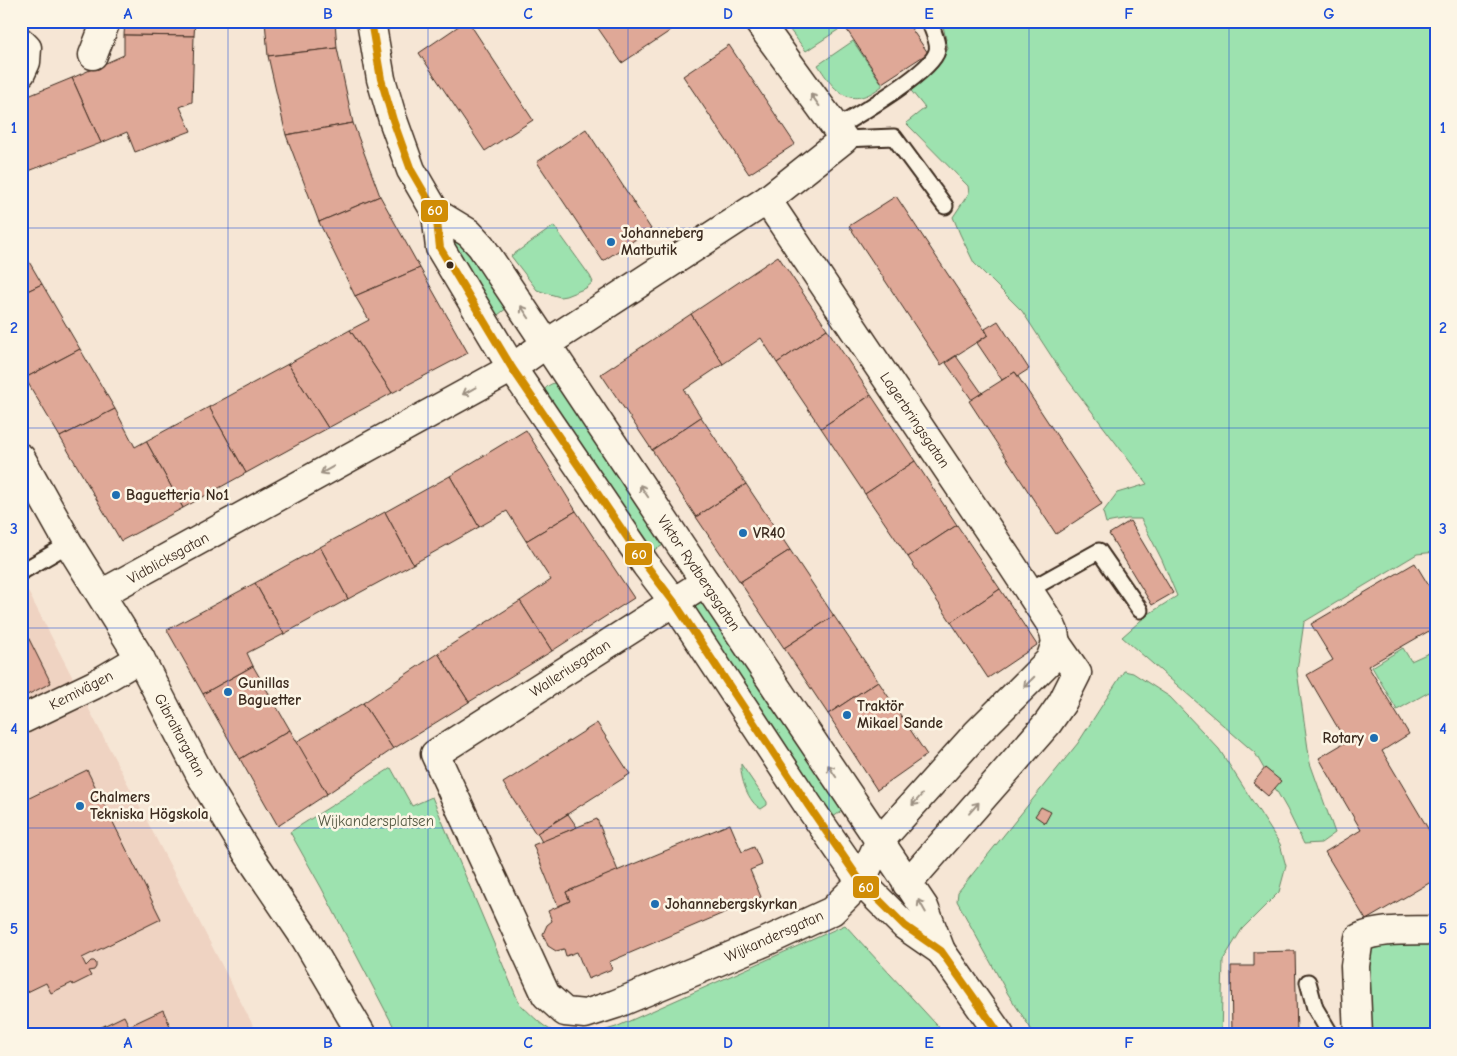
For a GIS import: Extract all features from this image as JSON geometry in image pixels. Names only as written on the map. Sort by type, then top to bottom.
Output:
[{"type":"street","points":[[93,55],[106,21]]},
{"type":"street","name":"Viktor Rydbergsgatan","points":[[371,21],[381,79],[393,120],[411,170],[436,213],[440,248],[512,368],[674,602],[861,882],[905,926],[941,951]]},
{"type":"street","points":[[758,21],[840,134]]},
{"type":"street","points":[[21,42],[27,48],[26,62],[21,73]]},
{"type":"street","name":"Vidblicksgatan","points":[[101,594],[512,368],[767,200],[840,134]]},
{"type":"street","name":"Lagerbringsgatan","points":[[767,200],[1029,590],[1050,623],[1056,643]]},
{"type":"street","name":"Viktor Rydbergsgatan","points":[[436,213],[469,234],[481,246],[924,907],[941,951],[1000,1035]]},
{"type":"street","name":"Gibraltargatan","points":[[21,458],[69,544],[140,658],[206,784],[248,854],[306,938],[362,1035]]},
{"type":"street","name":"Walleriusgatan","points":[[435,754],[705,582]]},
{"type":"street","points":[[907,884],[1048,723],[1062,703],[1077,673],[1056,643]]},
{"type":"street","name":"Wijkandersgatan","points":[[435,754],[546,995],[565,1012],[585,1014],[616,1004],[832,911],[861,882],[879,842],[976,734],[1050,660],[1056,643]]},
{"type":"street","name":"Kemivägen","points":[[21,720],[94,685],[140,658]]},
{"type":"street","points":[[1358,1035],[1355,966],[1359,938],[1370,933],[1385,931],[1436,930]]},
{"type":"lane","points":[[840,134],[919,73],[936,56],[938,48],[929,21]]},
{"type":"lane","points":[[840,134],[894,137],[945,206]]},
{"type":"lane","points":[[21,572],[69,544]]},
{"type":"lane","points":[[1029,590],[1099,551],[1140,610]]},
{"type":"lane","points":[[1308,982],[1315,1008],[1331,1035]]},
{"type":"shaded area","name":"Chalmers Tekniska Högskola","points":[[21,578],[258,1035],[21,1035]]},
{"type":"green space","points":[[783,21],[840,21],[844,26],[806,51]]},
{"type":"green space","points":[[942,21],[1436,21],[1436,552],[1417,554],[1304,622],[1297,671],[1310,763],[1335,833],[1321,843],[1304,844],[1287,809],[1255,753],[1122,637],[1147,615],[1177,596],[1162,560],[1141,519],[1127,519],[1106,523],[1103,512],[1117,493],[1147,484],[1061,371],[1022,311],[974,263],[953,217],[969,193],[968,186],[906,123],[925,108],[908,87],[936,65],[948,49]]},
{"type":"green space","points":[[853,41],[882,84],[882,86],[871,93],[861,97],[844,95],[837,90],[818,65]]},
{"type":"green space","points":[[554,226],[593,282],[586,288],[560,297],[537,290],[511,256]]},
{"type":"green space","points":[[458,240],[507,308],[494,318],[450,246]]},
{"type":"green space","points":[[554,383],[558,383],[665,544],[650,553],[543,395],[544,390]]},
{"type":"green space","points":[[701,600],[843,810],[829,820],[691,615],[691,602]]},
{"type":"green space","points":[[1403,648],[1411,661],[1433,651],[1436,655],[1436,701],[1429,692],[1397,710],[1372,667]]},
{"type":"green space","points":[[1124,671],[1133,673],[1170,697],[1219,749],[1280,844],[1286,866],[1279,892],[1242,929],[1223,960],[1221,1035],[1035,1035],[1008,994],[957,901],[958,892],[1078,743]]},
{"type":"green space","points":[[741,764],[767,802],[767,805],[761,809],[752,801],[746,789]]},
{"type":"green space","name":"Wijkandersplatsen","points":[[391,768],[412,806],[432,797],[519,1003],[546,1027],[558,1034],[565,1035],[398,1035],[321,887],[290,832]]},
{"type":"green space","points":[[845,925],[946,1035],[590,1035],[616,1027]]},
{"type":"green space","points":[[1436,937],[1436,1035],[1365,1035],[1365,957],[1370,943]]},
{"type":"building","points":[[125,21],[195,21],[194,36],[124,35]]},
{"type":"building","points":[[265,21],[335,21],[337,48],[268,56]]},
{"type":"building","points":[[468,21],[533,120],[485,151],[419,53]]},
{"type":"building","points":[[593,21],[663,21],[670,31],[622,63]]},
{"type":"building","points":[[841,21],[906,21],[928,53],[882,83]]},
{"type":"building","points":[[124,35],[194,36],[192,102],[180,107],[191,131],[135,152],[127,132],[101,143],[72,78],[124,55]]},
{"type":"building","points":[[729,45],[795,144],[749,174],[683,76]]},
{"type":"building","points":[[337,48],[353,123],[286,135],[268,56]]},
{"type":"building","points":[[72,78],[101,143],[21,174],[21,99]]},
{"type":"building","points":[[353,123],[380,196],[319,222],[286,135]]},
{"type":"building","points":[[586,129],[651,229],[603,261],[537,162]]},
{"type":"building","points":[[380,196],[420,268],[355,296],[319,222]]},
{"type":"building","points":[[896,196],[988,335],[941,365],[849,226]]},
{"type":"building","points":[[21,248],[42,284],[21,294]]},
{"type":"building","points":[[778,256],[827,329],[777,363],[761,338],[723,364],[691,314]]},
{"type":"building","points":[[420,268],[468,353],[392,393],[350,330],[369,320],[355,296]]},
{"type":"building","points":[[42,284],[80,349],[25,378],[21,372],[21,294]]},
{"type":"building","points":[[691,314],[723,364],[684,390],[701,417],[652,450],[601,374]]},
{"type":"building","points":[[998,321],[1029,369],[1018,376],[1015,372],[1002,380],[977,343],[988,335],[985,329]]},
{"type":"building","points":[[827,329],[871,395],[821,428],[777,363]]},
{"type":"building","points":[[350,330],[392,393],[328,428],[288,364]]},
{"type":"building","points":[[80,349],[115,409],[60,437],[25,378]]},
{"type":"building","points":[[956,356],[982,393],[972,400],[946,363]]},
{"type":"building","points":[[288,364],[328,428],[246,473],[209,407]]},
{"type":"building","points":[[1015,372],[1102,504],[1056,534],[969,401]]},
{"type":"building","points":[[871,395],[915,461],[865,494],[821,428]]},
{"type":"building","points":[[209,407],[246,473],[183,508],[146,441]]},
{"type":"building","points":[[115,409],[135,447],[146,441],[183,508],[121,541],[60,437]]},
{"type":"building","points":[[701,417],[746,484],[696,517],[652,450]]},
{"type":"building","points":[[526,430],[576,511],[526,541],[507,511],[479,527],[450,476]]},
{"type":"building","points":[[915,461],[957,525],[908,557],[865,494]]},
{"type":"building","points":[[450,476],[479,527],[413,564],[385,512]]},
{"type":"building","name":"VR40","points":[[746,484],[790,550],[740,582],[696,517]]},
{"type":"building","points":[[576,511],[634,598],[552,651],[520,601],[551,580],[526,541]]},
{"type":"building","points":[[385,512],[413,564],[348,599],[320,547]]},
{"type":"building","points":[[1130,521],[1173,593],[1152,605],[1109,534]]},
{"type":"building","points":[[957,525],[1000,589],[951,622],[908,557]]},
{"type":"building","points":[[320,547],[348,599],[284,634],[255,583]]},
{"type":"building","points":[[790,550],[834,616],[784,648],[740,582]]},
{"type":"building","name":"Rotary","points":[[1415,563],[1429,586],[1436,582],[1436,641],[1429,631],[1368,666],[1409,734],[1382,751],[1436,842],[1436,879],[1366,920],[1325,852],[1361,830],[1319,758],[1346,742],[1307,675],[1333,660],[1311,624]]},
{"type":"building","points":[[255,583],[284,634],[247,653],[253,666],[203,694],[167,630]]},
{"type":"building","points":[[1000,589],[1037,645],[988,678],[951,622]]},
{"type":"building","points":[[520,601],[552,651],[469,702],[438,653]]},
{"type":"building","points":[[834,616],[878,681],[828,714],[784,648]]},
{"type":"building","points":[[21,623],[51,683],[21,698]]},
{"type":"building","points":[[438,653],[469,702],[393,749],[363,703]]},
{"type":"building","points":[[253,666],[290,730],[240,759],[203,694]]},
{"type":"building","points":[[878,681],[927,755],[877,790],[828,714]]},
{"type":"building","points":[[363,703],[393,749],[327,794],[296,742]]},
{"type":"building","points":[[597,723],[630,774],[536,834],[503,783]]},
{"type":"building","points":[[290,730],[327,794],[278,826],[240,759]]},
{"type":"building","points":[[1265,768],[1281,781],[1268,796],[1253,783]]},
{"type":"building","points":[[87,770],[161,919],[82,958],[86,966],[91,961],[96,963],[94,970],[88,971],[91,976],[51,993],[46,983],[21,995],[21,802]]},
{"type":"building","points":[[1041,807],[1051,812],[1045,823],[1035,816]]},
{"type":"building","points":[[568,814],[577,827],[542,842],[537,833]]},
{"type":"building","points":[[597,819],[618,871],[566,892],[570,901],[558,906],[533,845]]},
{"type":"building","name":"Johannebergskyrkan","points":[[730,824],[742,852],[754,847],[762,865],[750,870],[761,897],[609,962],[612,969],[588,979],[577,952],[566,956],[564,949],[556,951],[548,946],[543,934],[547,925],[552,921],[548,911],[570,901],[566,892]]},
{"type":"building","points":[[1295,951],[1297,1035],[1232,1035],[1231,966],[1254,966],[1254,952]]},
{"type":"building","points":[[163,1010],[174,1035],[85,1035],[124,1016],[129,1026]]},
{"type":"transit line","name":"60","points":[[371,21],[381,79],[393,120],[411,170],[436,213],[440,248],[512,368],[646,565],[674,602],[861,882],[905,926],[941,951],[1000,1035]]},
{"type":"place","name":"Johanneberg Matbutik","points":[[611,242]]},
{"type":"place","name":"Baguetteria No1","points":[[116,495]]},
{"type":"place","name":"VR40","points":[[743,533]]},
{"type":"place","name":"Gunillas Baguetter","points":[[228,692]]},
{"type":"place","name":"Traktör Mikael Sande","points":[[847,715]]},
{"type":"place","name":"Rotary","points":[[1374,738]]},
{"type":"place","name":"Chalmers Tekniska Högskola","points":[[80,806]]},
{"type":"place","name":"Johannebergskyrkan","points":[[655,904]]}]
